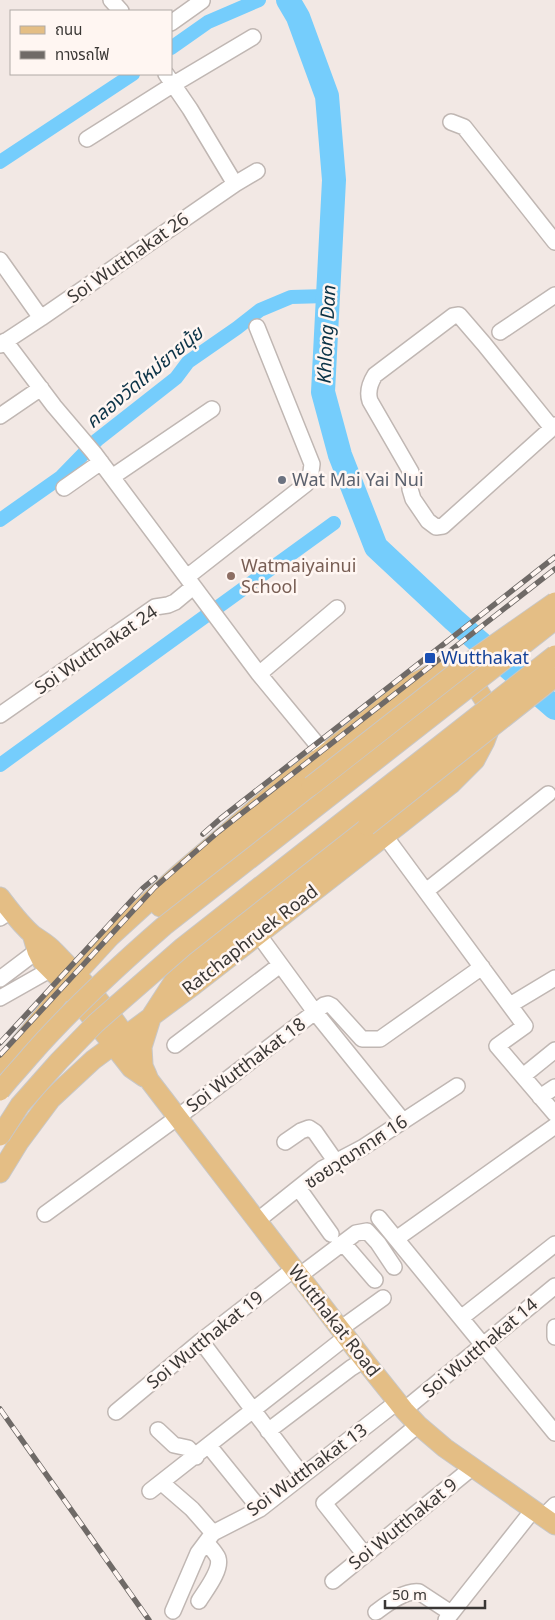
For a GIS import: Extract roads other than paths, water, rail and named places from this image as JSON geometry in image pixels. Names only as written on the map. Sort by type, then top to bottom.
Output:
[{"type":"main road","points":[[48,1010],[49,996],[42,953],[88,959],[114,944],[468,663],[555,602]]},
{"type":"main road","points":[[0,1091],[40,1044],[74,1009],[117,967],[164,926],[555,620]]},
{"type":"main road","name":"Ratchaphruek Road","points":[[0,1136],[20,1106],[65,1054],[96,1023],[183,947],[555,655]]},
{"type":"main road","name":"Ratchaphruek Road","points":[[0,1068],[88,959],[135,913],[288,780],[325,754],[412,684],[435,672],[453,672],[466,677],[478,690],[488,706],[491,725],[486,741],[476,760],[451,784],[385,836],[119,1042],[93,1060],[51,1099],[19,1142],[0,1173]]},
{"type":"main road","points":[[93,1060],[105,1059],[141,1071],[142,1047],[152,1015],[174,982],[193,964],[555,677]]},
{"type":"main road","name":"Wutthakat Road","points":[[4,909],[42,953],[96,998],[119,1042],[364,1360],[418,1425],[445,1448],[547,1514]]},
{"type":"street","points":[[111,0],[120,10]]},
{"type":"street","points":[[172,22],[202,1]]},
{"type":"street","points":[[87,138],[170,79],[253,37]]},
{"type":"street","points":[[170,79],[235,184]]},
{"type":"street","points":[[451,122],[464,127],[555,242]]},
{"type":"street","name":"Soi Wutthakat 26","points":[[3,343],[235,184],[257,172]]},
{"type":"street","points":[[0,260],[41,318]]},
{"type":"street","points":[[500,332],[555,295]]},
{"type":"street","points":[[459,315],[553,426],[443,526],[436,527],[430,524],[413,500],[410,489],[411,472],[370,401],[368,395],[369,388],[375,375],[453,316],[459,315]]},
{"type":"street","name":"Soi Wutthakat 24","points":[[0,714],[155,607],[175,602],[190,582],[306,484],[312,464],[257,327]]},
{"type":"street","points":[[3,343],[94,453],[259,674],[325,754]]},
{"type":"street","points":[[0,416],[41,388]]},
{"type":"street","points":[[112,477],[212,408]]},
{"type":"street","points":[[64,488],[94,453]]},
{"type":"street","points":[[259,674],[337,608]]},
{"type":"street","points":[[426,891],[548,794]]},
{"type":"street","points":[[385,836],[525,1026],[497,1046],[555,1114]]},
{"type":"street","points":[[258,934],[315,1012],[403,1121]]},
{"type":"street","points":[[0,979],[42,953]]},
{"type":"street","points":[[0,998],[42,953]]},
{"type":"street","points":[[175,1045],[280,965]]},
{"type":"street","points":[[315,1012],[328,1004],[362,1038],[380,1039],[482,967]]},
{"type":"street","points":[[510,1005],[555,978]]},
{"type":"street","name":"Soi Wutthakat 18","points":[[45,1214],[178,1117],[315,1012]]},
{"type":"street","points":[[523,1076],[555,1050]]},
{"type":"street","name":"ซอยวุฒากาศ 16","points":[[257,1221],[322,1169],[362,1148],[457,1086]]},
{"type":"street","points":[[540,1097],[555,1087]]},
{"type":"street","points":[[396,1239],[555,1126]]},
{"type":"street","points":[[285,1142],[309,1128],[315,1132],[336,1162]]},
{"type":"street","points":[[298,1189],[337,1238],[375,1280]]},
{"type":"street","points":[[380,1218],[555,1433]]},
{"type":"street","name":"Soi Wutthakat 19","points":[[116,1412],[201,1341],[296,1272],[337,1238],[367,1231],[378,1243],[394,1267]]},
{"type":"street","points":[[462,1318],[555,1244]]},
{"type":"street","name":"Soi Wutthakat 14","points":[[401,1406],[483,1345],[555,1286]]},
{"type":"street","points":[[199,1601],[218,1569],[219,1563],[210,1538],[192,1510],[156,1487],[254,1411],[383,1298]]},
{"type":"street","points":[[555,1328],[555,1337]]},
{"type":"street","points":[[201,1341],[302,1475]]},
{"type":"street","points":[[268,1430],[364,1360]]},
{"type":"street","name":"Soi Wutthakat 13","points":[[210,1538],[260,1509],[302,1475],[401,1406]]},
{"type":"street","points":[[365,1555],[324,1503],[418,1425]]},
{"type":"street","points":[[158,1430],[174,1445],[188,1448],[196,1457]]},
{"type":"street","points":[[209,1446],[260,1509]]},
{"type":"street","name":"Soi Wutthakat 9","points":[[333,1581],[473,1467]]},
{"type":"street","points":[[376,1612],[398,1598],[419,1592],[448,1617],[547,1514]]},
{"type":"street","points":[[172,1611],[198,1553],[210,1538]]},
{"type":"waterway","points":[[172,47],[208,22],[259,0]]},
{"type":"waterway","name":"Khlong Dan","points":[[288,0],[298,17],[327,96],[334,180],[323,392],[340,455],[376,547],[454,620],[555,708]]},
{"type":"waterway","points":[[0,162],[131,75]]},
{"type":"waterway","name":"คลองวัดใหม่ยายนุ้ย","points":[[0,520],[61,477],[97,440],[176,378],[188,362],[260,310],[291,297],[327,296]]},
{"type":"waterway","points":[[0,765],[334,523]]},
{"type":"railway","points":[[203,834],[555,557]]},
{"type":"railway","points":[[0,1055],[155,887],[218,832],[555,569]]},
{"type":"railway","points":[[0,1043],[143,888],[155,878]]},
{"type":"railway","points":[[0,1409],[149,1620]]},
{"type":"place","name":"Wat Mai Yai Nui","points":[[282,480]]},
{"type":"place","name":"Watmaiyainui School","points":[[231,576]]},
{"type":"place","name":"Wutthakat","points":[[430,658]]}]
